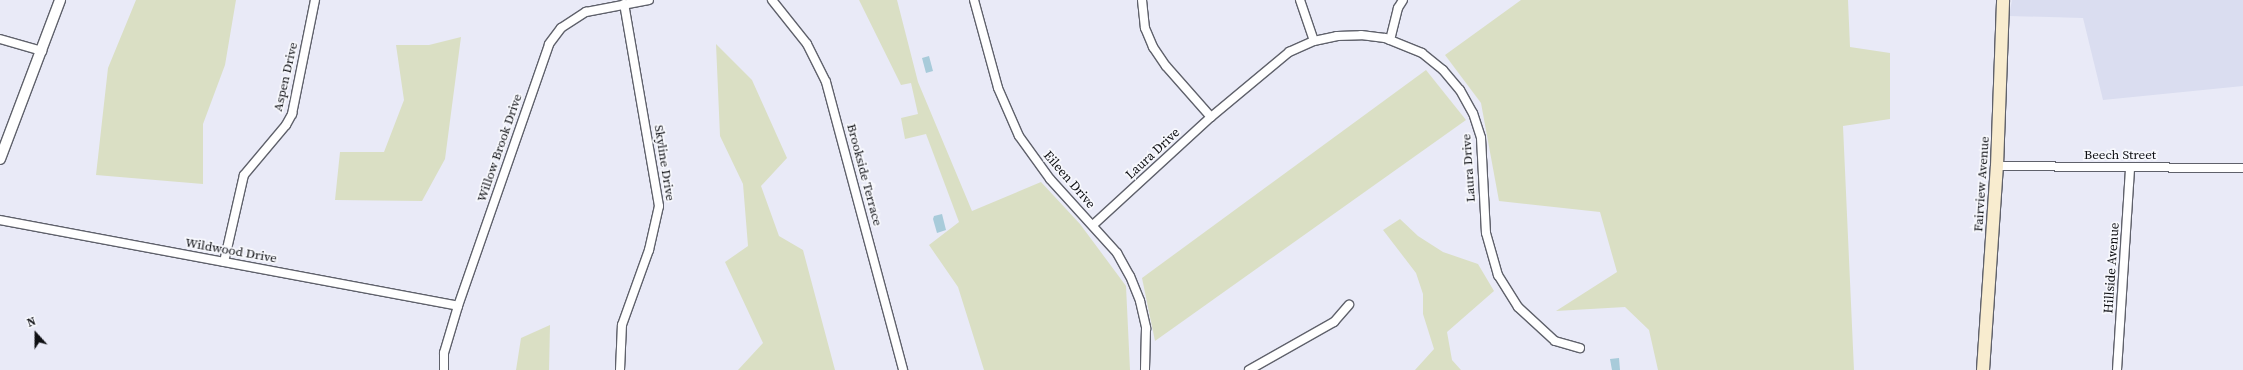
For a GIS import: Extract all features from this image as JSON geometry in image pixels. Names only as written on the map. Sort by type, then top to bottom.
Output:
[{"type":"main road","name":"Fairview Avenue","points":[[1983,370],[1997,166],[2003,0]]},
{"type":"street","points":[[0,160],[60,0]]},
{"type":"street","name":"Aspen Drive","points":[[224,262],[244,175],[286,125],[292,114],[315,0]]},
{"type":"street","name":"Willow Brook Drive","points":[[444,370],[444,353],[458,306],[549,44],[561,28],[577,16],[595,9],[649,0]]},
{"type":"street","name":"Brookside Terrace","points":[[772,0],[807,44],[826,82],[903,370]]},
{"type":"street","name":"Eileen Drive","points":[[974,0],[998,88],[1019,136],[1050,179],[1117,252],[1136,288],[1146,328],[1145,370]]},
{"type":"street","points":[[1142,0],[1145,28],[1153,48],[1166,66],[1211,117]]},
{"type":"street","points":[[1300,0],[1314,41]]},
{"type":"street","points":[[1390,40],[1397,12],[1403,0]]},
{"type":"street","name":"Skyline Drive","points":[[620,370],[622,325],[649,250],[659,206],[624,4]]},
{"type":"street","name":"Laura Drive","points":[[1093,225],[1211,117],[1277,60],[1314,41],[1349,35],[1390,40],[1410,47],[1433,61],[1452,79],[1464,95],[1473,113],[1481,138],[1486,233],[1498,275],[1518,307],[1555,341],[1580,348]]},
{"type":"street","points":[[0,40],[42,51]]},
{"type":"street","name":"Beech Street","points":[[1997,166],[2243,168]]},
{"type":"street","name":"Hillside Avenue","points":[[2117,370],[2130,167]]},
{"type":"street","name":"Wildwood Drive","points":[[0,220],[458,306]]},
{"type":"street","points":[[1250,370],[1334,322],[1349,305]]},
{"type":"shaded area","points":[[2012,0],[2243,0],[2243,86],[2103,100],[2083,18],[2009,16]]},
{"type":"shaded area","points":[[929,56],[933,71],[926,73],[922,58]]},
{"type":"shaded area","points":[[942,214],[946,230],[937,233],[933,219],[934,216]]},
{"type":"shaded area","points":[[1619,358],[1620,370],[1612,370],[1610,359]]},
{"type":"green space","points":[[136,0],[236,0],[225,65],[203,124],[203,184],[96,175],[108,68]]},
{"type":"green space","points":[[859,0],[897,0],[918,82],[972,211],[1041,182],[1080,224],[1126,286],[1130,370],[984,370],[958,287],[929,245],[959,222],[926,134],[905,139],[901,118],[918,114],[911,83],[901,85]]},
{"type":"green space","points":[[1521,0],[1848,0],[1850,47],[1890,53],[1890,119],[1843,126],[1854,370],[1658,370],[1649,330],[1625,307],[1556,311],[1617,272],[1600,212],[1499,201],[1481,103],[1445,55]]},
{"type":"green space","points":[[461,37],[445,159],[422,201],[335,200],[340,152],[384,152],[404,100],[396,45],[429,45]]},
{"type":"green space","points":[[716,44],[752,80],[787,158],[761,186],[779,236],[803,250],[835,370],[738,370],[763,343],[725,262],[748,246],[743,184],[720,136]]},
{"type":"green space","points":[[1426,70],[1466,120],[1155,341],[1142,278]]},
{"type":"green space","points":[[1400,219],[1418,236],[1443,252],[1478,264],[1494,291],[1447,332],[1452,360],[1461,370],[1415,370],[1434,349],[1423,314],[1423,294],[1416,273],[1383,230]]},
{"type":"green space","points":[[550,325],[549,370],[516,370],[521,338]]}]
